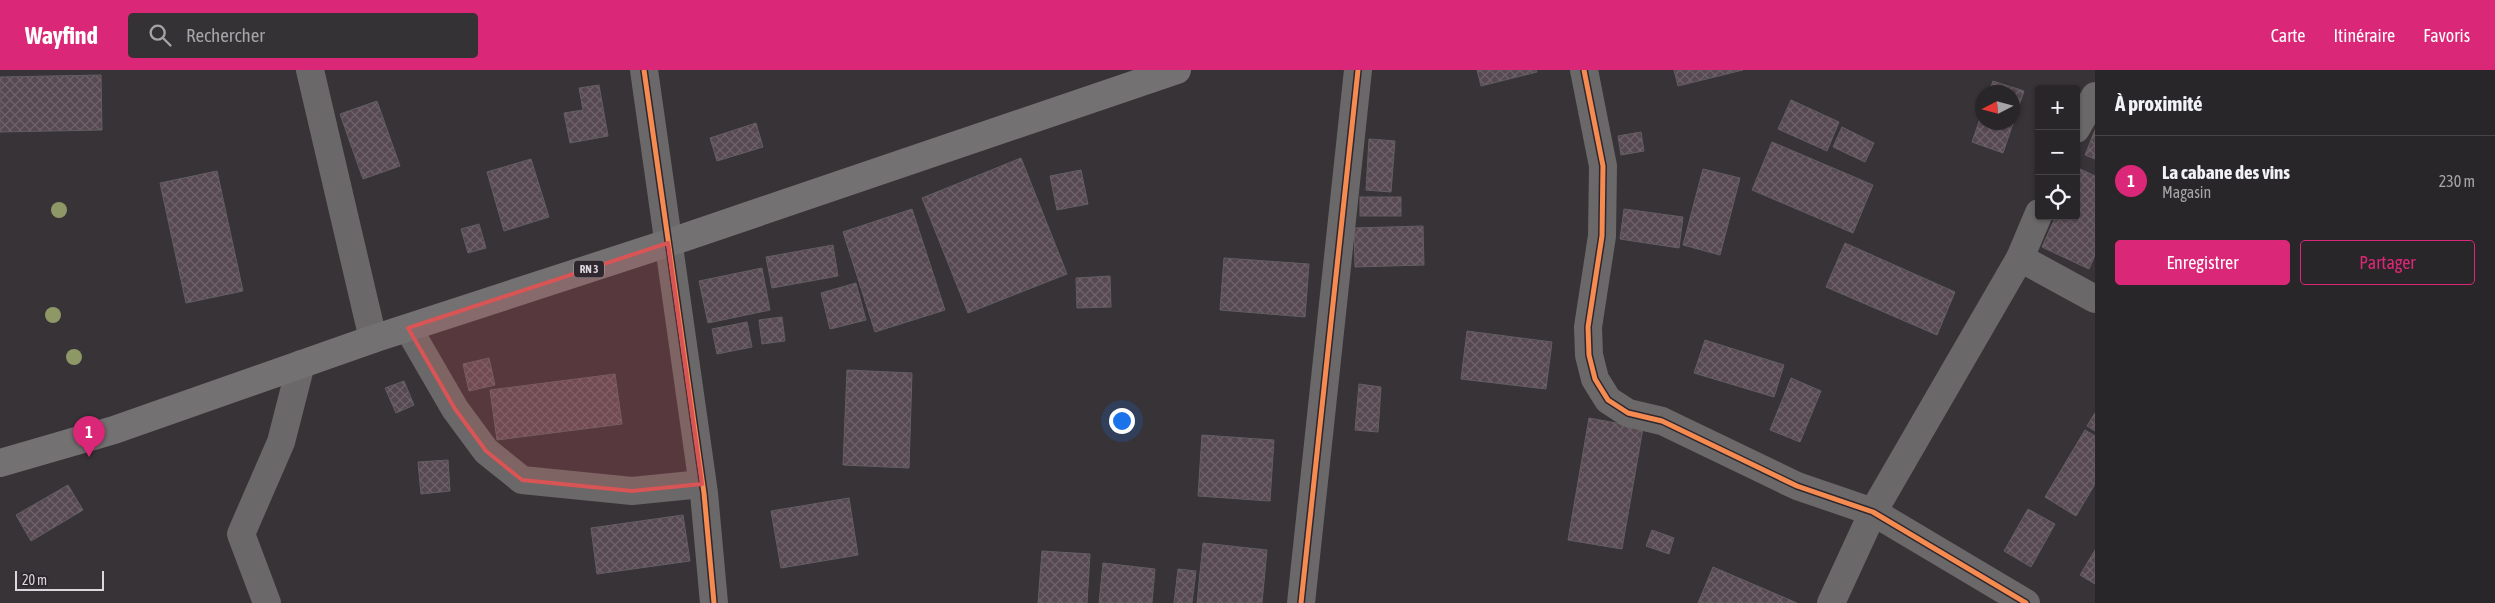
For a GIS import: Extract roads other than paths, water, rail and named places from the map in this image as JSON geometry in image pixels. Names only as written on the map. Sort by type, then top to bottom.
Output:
[{"type":"main road","name":"RN 3","points":[[0,463],[114,430],[373,339],[668,243],[1178,70]]},
{"type":"street","points":[[310,70],[373,339]]},
{"type":"street","points":[[644,70],[702,484],[714,603]]},
{"type":"street","points":[[1301,603],[1358,70]]},
{"type":"street","points":[[1584,70],[1602,166],[1602,236],[1588,327],[1589,355],[1595,379],[1608,400],[1628,413],[1662,421],[1797,486],[1873,512],[2026,603]]},
{"type":"street","points":[[2080,122],[2095,96]]},
{"type":"street","points":[[1831,603],[1873,512],[2020,258],[2036,220]]},
{"type":"street","points":[[2020,258],[2095,299]]},
{"type":"street","points":[[408,328],[460,416],[486,451],[522,480],[632,491],[702,484]]},
{"type":"street","points":[[267,603],[241,534],[281,442],[301,364]]},
{"type":"place","name":"La cabane des vins","points":[[89,457]]}]
